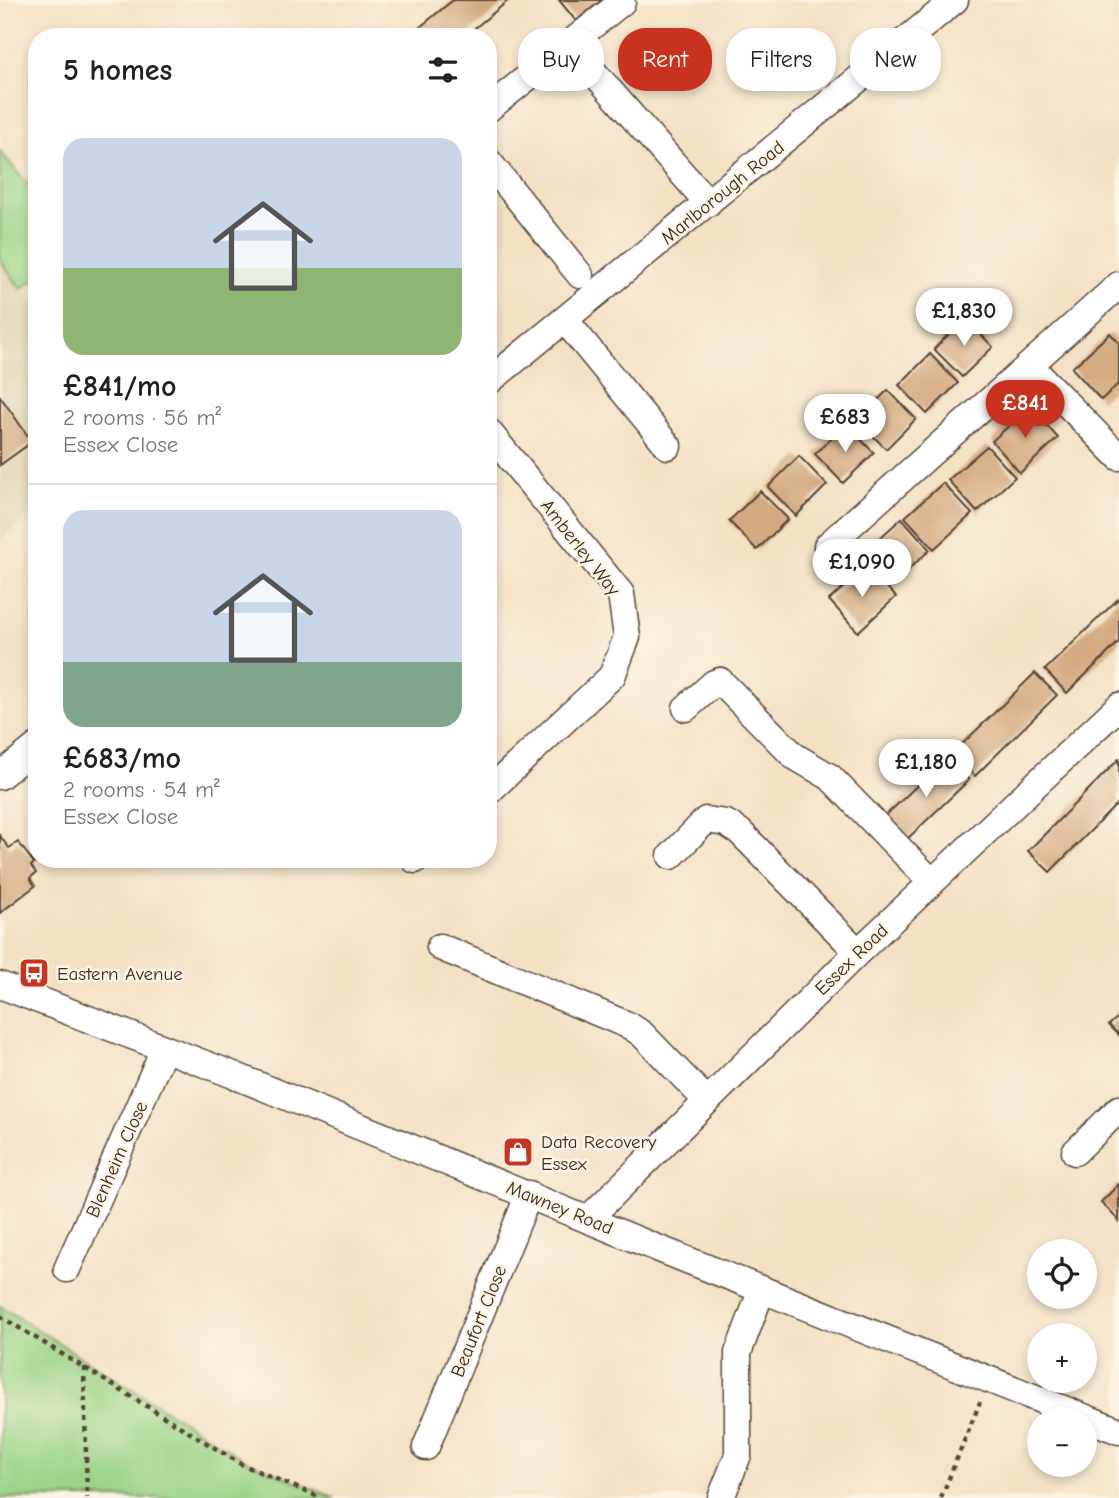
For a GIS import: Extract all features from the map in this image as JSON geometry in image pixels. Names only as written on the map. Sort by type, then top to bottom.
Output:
[{"type":"street","name":"Marlborough Road","points":[[497,375],[955,0]]},
{"type":"street","points":[[589,28],[622,2]]},
{"type":"street","points":[[604,84],[708,204]]},
{"type":"street","points":[[497,102],[518,85]]},
{"type":"street","points":[[497,172],[580,275]]},
{"type":"street","points":[[827,546],[1119,285]]},
{"type":"street","points":[[565,320],[667,446]]},
{"type":"street","points":[[1030,366],[1119,457]]},
{"type":"street","name":"Amberley Way","points":[[497,442],[621,594],[626,637],[612,676],[497,784]]},
{"type":"street","points":[[686,708],[714,682],[720,681],[794,757],[830,777],[932,882]]},
{"type":"street","name":"Essex Road","points":[[589,1218],[858,952],[1119,706]]},
{"type":"street","points":[[0,776],[28,753]]},
{"type":"street","points":[[671,856],[706,820],[726,823],[740,832],[858,952]]},
{"type":"street","points":[[440,947],[630,1026],[642,1034],[707,1101]]},
{"type":"street","name":"Mawney Road","points":[[0,985],[1119,1431]]},
{"type":"street","name":"Blenheim Close","points":[[67,1269],[164,1049]]},
{"type":"street","points":[[1074,1152],[1119,1109]]},
{"type":"street","name":"Beaufort Close","points":[[426,1447],[529,1194]]},
{"type":"street","points":[[721,1498],[738,1455],[738,1353],[762,1289]]},
{"type":"path","points":[[0,1316],[241,1464],[321,1498]]},
{"type":"path","points":[[84,1367],[87,1498]]},
{"type":"path","points":[[941,1498],[990,1379]]},
{"type":"shaded area","points":[[0,260],[28,296],[28,517],[0,540]]},
{"type":"green space","points":[[0,151],[28,185],[28,284],[21,289],[0,260]]},
{"type":"green space","points":[[0,1306],[245,1460],[335,1498],[0,1498]]},
{"type":"building","points":[[453,0],[509,0],[475,28],[419,28]]},
{"type":"building","points":[[559,0],[602,0],[576,21]]},
{"type":"building","points":[[965,318],[993,347],[962,377],[934,349]]},
{"type":"building","points":[[1110,333],[1119,343],[1119,383],[1101,400],[1072,368]]},
{"type":"building","points":[[930,354],[958,383],[927,414],[899,385]]},
{"type":"building","points":[[888,390],[916,419],[886,449],[857,420]]},
{"type":"building","points":[[0,396],[28,436],[28,445],[0,465]]},
{"type":"building","points":[[1030,407],[1058,438],[1020,473],[992,441]]},
{"type":"building","points":[[846,424],[874,453],[843,483],[815,454]]},
{"type":"building","points":[[987,446],[1015,477],[977,512],[948,480]]},
{"type":"building","points":[[799,456],[827,485],[796,516],[768,487]]},
{"type":"building","points":[[943,483],[972,514],[934,549],[905,517]]},
{"type":"building","points":[[760,491],[788,519],[757,550],[729,521]]},
{"type":"building","points":[[902,518],[930,550],[892,584],[863,553]]},
{"type":"building","points":[[867,566],[896,597],[858,632],[829,600]]},
{"type":"building","points":[[1119,598],[1119,642],[1067,693],[1045,670]]},
{"type":"building","points":[[1035,673],[1057,695],[975,776],[953,753]]},
{"type":"building","points":[[947,757],[969,780],[905,841],[883,818]]},
{"type":"building","points":[[1119,759],[1119,802],[1050,872],[1028,851]]},
{"type":"building","points":[[0,836],[9,848],[18,842],[28,855],[28,868],[32,868],[36,873],[30,878],[35,886],[0,913]]},
{"type":"building","points":[[1119,1016],[1119,1035],[1109,1025]]},
{"type":"building","points":[[1119,1184],[1119,1221],[1101,1202]]},
{"type":"place","name":"Eastern Avenue","points":[[34,973]]},
{"type":"place","name":"Data Recovery Essex","points":[[518,1152]]}]
